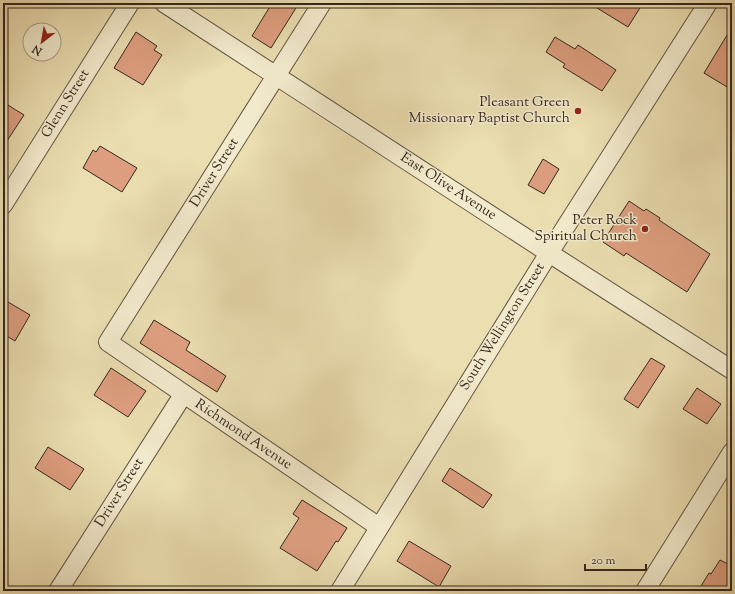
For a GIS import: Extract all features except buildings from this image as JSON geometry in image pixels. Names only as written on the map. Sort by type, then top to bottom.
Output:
[{"type":"street","name":"Glenn Street","points":[[3,205],[130,3]]},
{"type":"street","name":"East Olive Avenue","points":[[164,3],[732,370]]},
{"type":"street","name":"Driver Street","points":[[108,342],[322,3]]},
{"type":"street","name":"South Wellington Street","points":[[340,591],[549,253],[708,3]]},
{"type":"street","name":"Richmond Avenue","points":[[108,342],[379,527]]},
{"type":"street","name":"Driver Street","points":[[58,591],[183,394]]},
{"type":"street","points":[[645,591],[732,452]]},
{"type":"place","name":"Pleasant Green Missionary Baptist Church","points":[[578,111]]},
{"type":"place","name":"Peter Rock Spiritual Church","points":[[645,229]]}]
